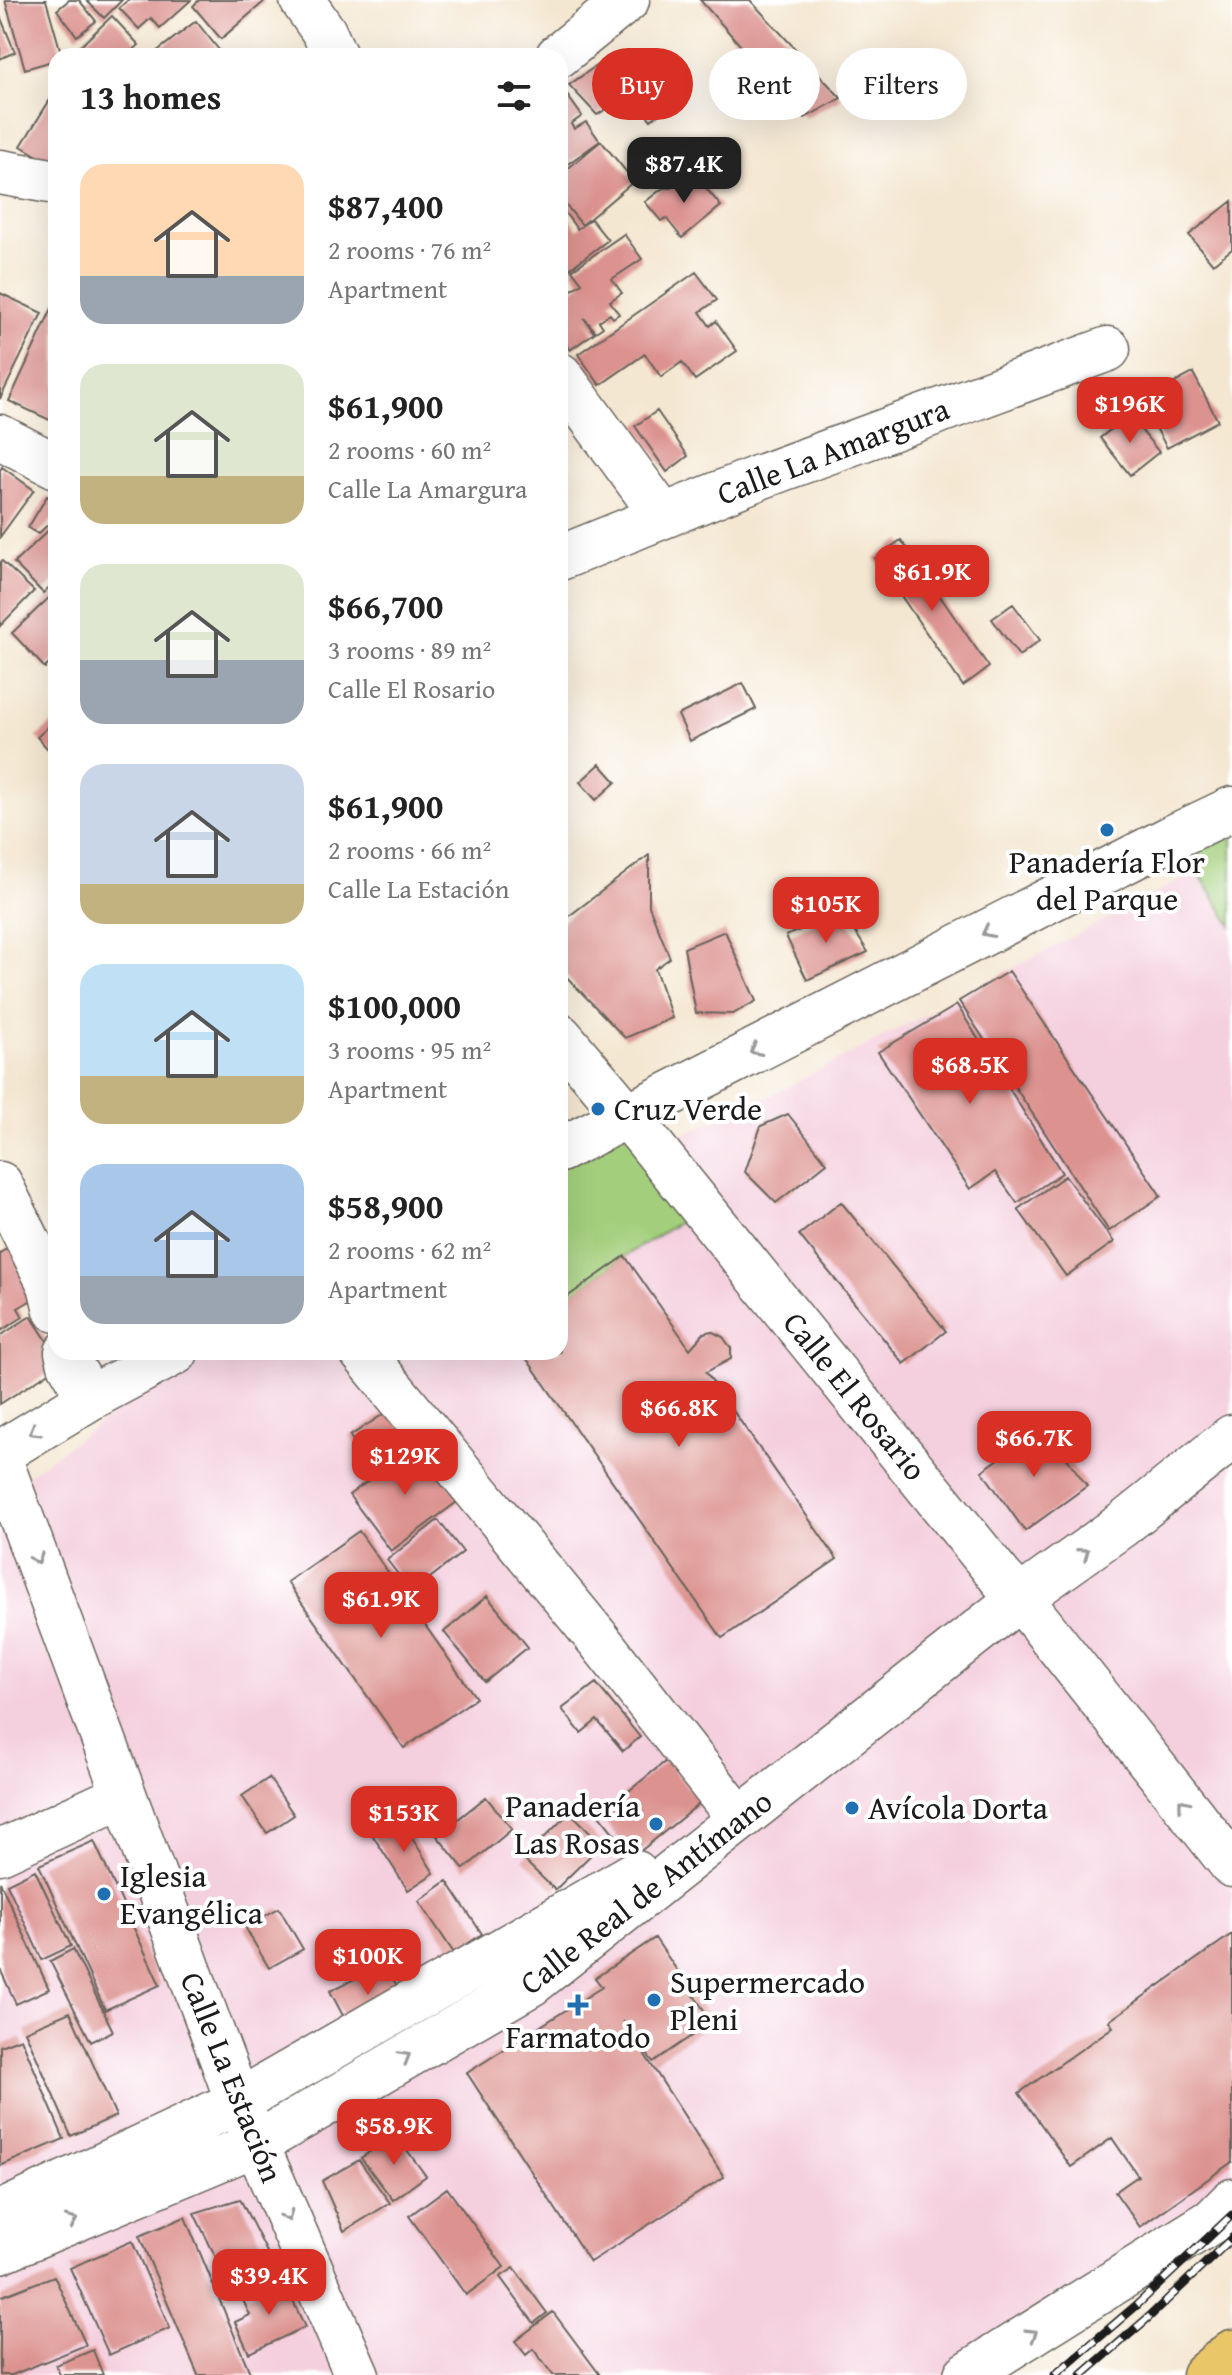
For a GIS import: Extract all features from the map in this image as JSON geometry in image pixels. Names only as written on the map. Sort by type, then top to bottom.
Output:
[{"type":"highway","points":[[1204,2375],[1232,2352]]},
{"type":"street","points":[[568,48],[627,0]]},
{"type":"street","points":[[0,172],[48,181]]},
{"type":"street","name":"Calle La Amargura","points":[[568,555],[760,477],[1108,349]]},
{"type":"street","points":[[568,386],[663,516]]},
{"type":"street","points":[[0,437],[48,462]]},
{"type":"street","points":[[568,1146],[1232,809]]},
{"type":"street","points":[[568,1045],[627,1115]]},
{"type":"street","name":"Calle El Rosario","points":[[627,1115],[1232,1865]]},
{"type":"street","points":[[0,1184],[48,1281]]},
{"type":"street","points":[[69,1360],[90,1398]]},
{"type":"street","points":[[0,1453],[90,1398],[161,1360]]},
{"type":"street","points":[[369,1360],[598,1639],[726,1802]]},
{"type":"street","name":"Calle Real de Antímano","points":[[0,2251],[258,2143],[531,1984],[1011,1589],[1122,1525],[1232,1437]]},
{"type":"street","name":"Calle La Estación","points":[[0,1460],[238,2102],[357,2375]]},
{"type":"street","points":[[0,2213],[238,2102],[646,1867],[726,1802],[1011,1589]]},
{"type":"street","points":[[0,1852],[124,1795]]},
{"type":"street","points":[[966,2375],[1212,2221],[1232,2201]]},
{"type":"shaded area","points":[[1196,872],[1232,916],[1232,2186],[966,2375],[0,2375],[0,1495],[105,1419],[198,1360],[568,1360],[568,1184],[763,1100]]},
{"type":"green space","points":[[1232,823],[1232,926],[1184,849]]},
{"type":"green space","points":[[627,1115],[702,1208],[625,1256],[568,1297],[568,1146]]},
{"type":"building","points":[[5,0],[46,0],[60,48],[48,48],[48,62],[25,69]]},
{"type":"building","points":[[69,0],[79,0],[96,21],[77,36],[57,10]]},
{"type":"building","points":[[86,0],[122,0],[104,18]]},
{"type":"building","points":[[128,0],[191,0],[160,28],[151,18],[139,29],[119,8]]},
{"type":"building","points":[[199,0],[266,0],[221,39],[193,6]]},
{"type":"building","points":[[700,0],[750,0],[795,48],[743,48]]},
{"type":"building","points":[[0,16],[15,52],[0,59]]},
{"type":"building","points":[[112,16],[139,45],[136,48],[78,48]]},
{"type":"building","points":[[196,21],[217,48],[161,48]]},
{"type":"building","points":[[592,69],[592,110],[569,85]]},
{"type":"building","points":[[820,75],[836,93],[836,101],[820,110]]},
{"type":"building","points":[[568,96],[582,116],[571,124],[574,129],[586,122],[600,141],[568,164]]},
{"type":"building","points":[[48,103],[48,162],[21,146]]},
{"type":"building","points":[[601,141],[634,181],[582,225],[568,208],[568,168]]},
{"type":"building","points":[[690,173],[696,180],[694,183],[700,181],[721,206],[682,238],[666,218],[661,221],[645,202]]},
{"type":"building","points":[[1232,201],[1232,249],[1213,264],[1189,235]]},
{"type":"building","points":[[568,217],[577,229],[591,219],[608,240],[568,270]]},
{"type":"building","points":[[624,234],[642,259],[612,279],[622,293],[610,301],[619,314],[613,318],[610,314],[599,321],[603,327],[596,332],[584,318],[594,333],[570,350],[568,293],[582,283],[572,270]]},
{"type":"building","points":[[696,272],[717,300],[700,312],[710,326],[716,321],[737,351],[695,380],[682,362],[661,377],[645,354],[600,385],[578,354]]},
{"type":"building","points":[[0,293],[42,313],[0,399]]},
{"type":"building","points":[[48,317],[48,419],[9,401]]},
{"type":"building","points":[[1193,373],[1218,421],[1167,448],[1141,401]]},
{"type":"building","points":[[657,411],[688,456],[667,472],[635,426]]},
{"type":"building","points":[[1129,415],[1159,452],[1130,475],[1100,438]]},
{"type":"building","points":[[2,467],[34,490],[0,537],[0,470]]},
{"type":"building","points":[[48,497],[48,525],[38,534],[28,528]]},
{"type":"building","points":[[48,531],[48,588],[43,593],[14,563]]},
{"type":"building","points":[[901,540],[989,667],[963,686],[875,558]]},
{"type":"building","points":[[2,561],[34,591],[0,626],[0,563]]},
{"type":"building","points":[[48,599],[48,665],[45,668],[12,633]]},
{"type":"building","points":[[1013,604],[1040,640],[1019,656],[992,619]]},
{"type":"building","points":[[743,683],[756,709],[690,741],[678,715]]},
{"type":"building","points":[[48,727],[48,749],[37,737]]},
{"type":"building","points":[[600,764],[616,782],[596,800],[580,782]]},
{"type":"building","points":[[649,855],[649,906],[670,958],[655,969],[672,1018],[625,1038],[568,978],[568,917]]},
{"type":"building","points":[[842,911],[868,952],[807,980],[786,936]]},
{"type":"building","points":[[725,931],[756,1001],[733,1014],[696,1013],[684,948]]},
{"type":"building","points":[[1009,971],[1161,1196],[1109,1231],[959,1001]]},
{"type":"building","points":[[957,1005],[1062,1173],[1017,1203],[995,1172],[970,1189],[878,1052]]},
{"type":"building","points":[[788,1114],[827,1163],[776,1203],[745,1172],[761,1126]]},
{"type":"building","points":[[1065,1176],[1114,1242],[1066,1276],[1018,1209]]},
{"type":"building","points":[[841,1202],[946,1331],[904,1364],[799,1235]]},
{"type":"building","points":[[11,1246],[42,1294],[18,1308],[23,1317],[1,1331],[0,1253]]},
{"type":"building","points":[[625,1256],[690,1349],[704,1333],[711,1331],[723,1337],[731,1348],[731,1359],[706,1372],[837,1559],[722,1638],[528,1360],[568,1360],[568,1296]]},
{"type":"building","points":[[31,1316],[48,1342],[48,1360],[59,1360],[62,1364],[0,1404],[0,1336]]},
{"type":"building","points":[[393,1408],[414,1442],[371,1470],[350,1436]]},
{"type":"building","points":[[1044,1427],[1087,1486],[1025,1531],[982,1471]]},
{"type":"building","points":[[418,1444],[461,1499],[391,1551],[349,1495]]},
{"type":"building","points":[[438,1520],[463,1552],[412,1592],[387,1560]]},
{"type":"building","points":[[359,1531],[476,1698],[404,1748],[287,1582]]},
{"type":"building","points":[[487,1596],[528,1647],[485,1682],[444,1632]]},
{"type":"building","points":[[596,1683],[640,1737],[623,1751],[597,1720],[581,1733],[562,1709]]},
{"type":"building","points":[[666,1761],[700,1803],[633,1857],[599,1815]]},
{"type":"building","points":[[269,1778],[294,1815],[267,1833],[242,1796]]},
{"type":"building","points":[[486,1797],[512,1829],[464,1869],[437,1836]]},
{"type":"building","points":[[570,1812],[602,1844],[555,1890],[523,1859]]},
{"type":"building","points":[[400,1819],[434,1873],[408,1890],[373,1836]]},
{"type":"building","points":[[94,1841],[160,1985],[105,2010],[39,1865]]},
{"type":"building","points":[[35,1870],[71,1946],[42,1960],[7,1884]]},
{"type":"building","points":[[447,1881],[482,1934],[454,1953],[419,1901]]},
{"type":"building","points":[[0,1882],[49,1989],[16,2004],[0,1969]]},
{"type":"building","points":[[279,1908],[303,1949],[269,1968],[245,1927]]},
{"type":"building","points":[[1232,1934],[1232,2162],[1140,2227],[1115,2192],[1138,2176],[1112,2138],[1071,2167],[1019,2093],[1113,2027],[1109,2021]]},
{"type":"building","points":[[655,1938],[712,2022],[653,2062],[623,2021],[724,2177],[590,2262],[467,2073],[602,1987],[595,1978]]},
{"type":"building","points":[[73,1949],[113,2031],[91,2042],[50,1961]]},
{"type":"building","points":[[385,1964],[406,2003],[351,2031],[330,1991]]},
{"type":"building","points":[[70,2012],[116,2116],[71,2136],[25,2031]]},
{"type":"building","points":[[21,2038],[64,2139],[0,2166],[0,2046]]},
{"type":"building","points":[[395,2134],[426,2176],[393,2200],[361,2158]]},
{"type":"building","points":[[359,2160],[390,2203],[344,2231],[322,2181]]},
{"type":"building","points":[[447,2188],[504,2267],[466,2295],[409,2216]]},
{"type":"building","points":[[240,2199],[273,2264],[230,2286],[194,2213]]},
{"type":"building","points":[[185,2217],[251,2375],[198,2375],[139,2236]]},
{"type":"building","points":[[132,2241],[170,2328],[109,2355],[70,2268]]},
{"type":"building","points":[[514,2268],[547,2313],[534,2323],[500,2277]]},
{"type":"building","points":[[54,2276],[86,2345],[12,2375],[0,2375],[0,2297]]},
{"type":"building","points":[[283,2279],[305,2327],[249,2353],[235,2322],[250,2315],[242,2298]]},
{"type":"building","points":[[553,2312],[600,2375],[553,2375],[533,2349],[526,2355],[515,2341]]},
{"type":"building","points":[[93,2350],[103,2375],[60,2375],[56,2365]]},
{"type":"railway","points":[[1055,2375],[1138,2304],[1232,2215]]},
{"type":"railway","points":[[1082,2375],[1232,2238]]},
{"type":"place","name":"Panadería Flor del Parque","points":[[1107,830]]},
{"type":"place","name":"Cruz Verde","points":[[598,1109]]},
{"type":"place","name":"Avícola Dorta","points":[[852,1808]]},
{"type":"place","name":"Panadería Las Rosas","points":[[656,1824]]},
{"type":"place","name":"Iglesia Evangélica","points":[[104,1894]]},
{"type":"place","name":"Supermercado Pleni","points":[[654,2000]]},
{"type":"place","name":"Farmatodo","points":[[578,2005]]}]
